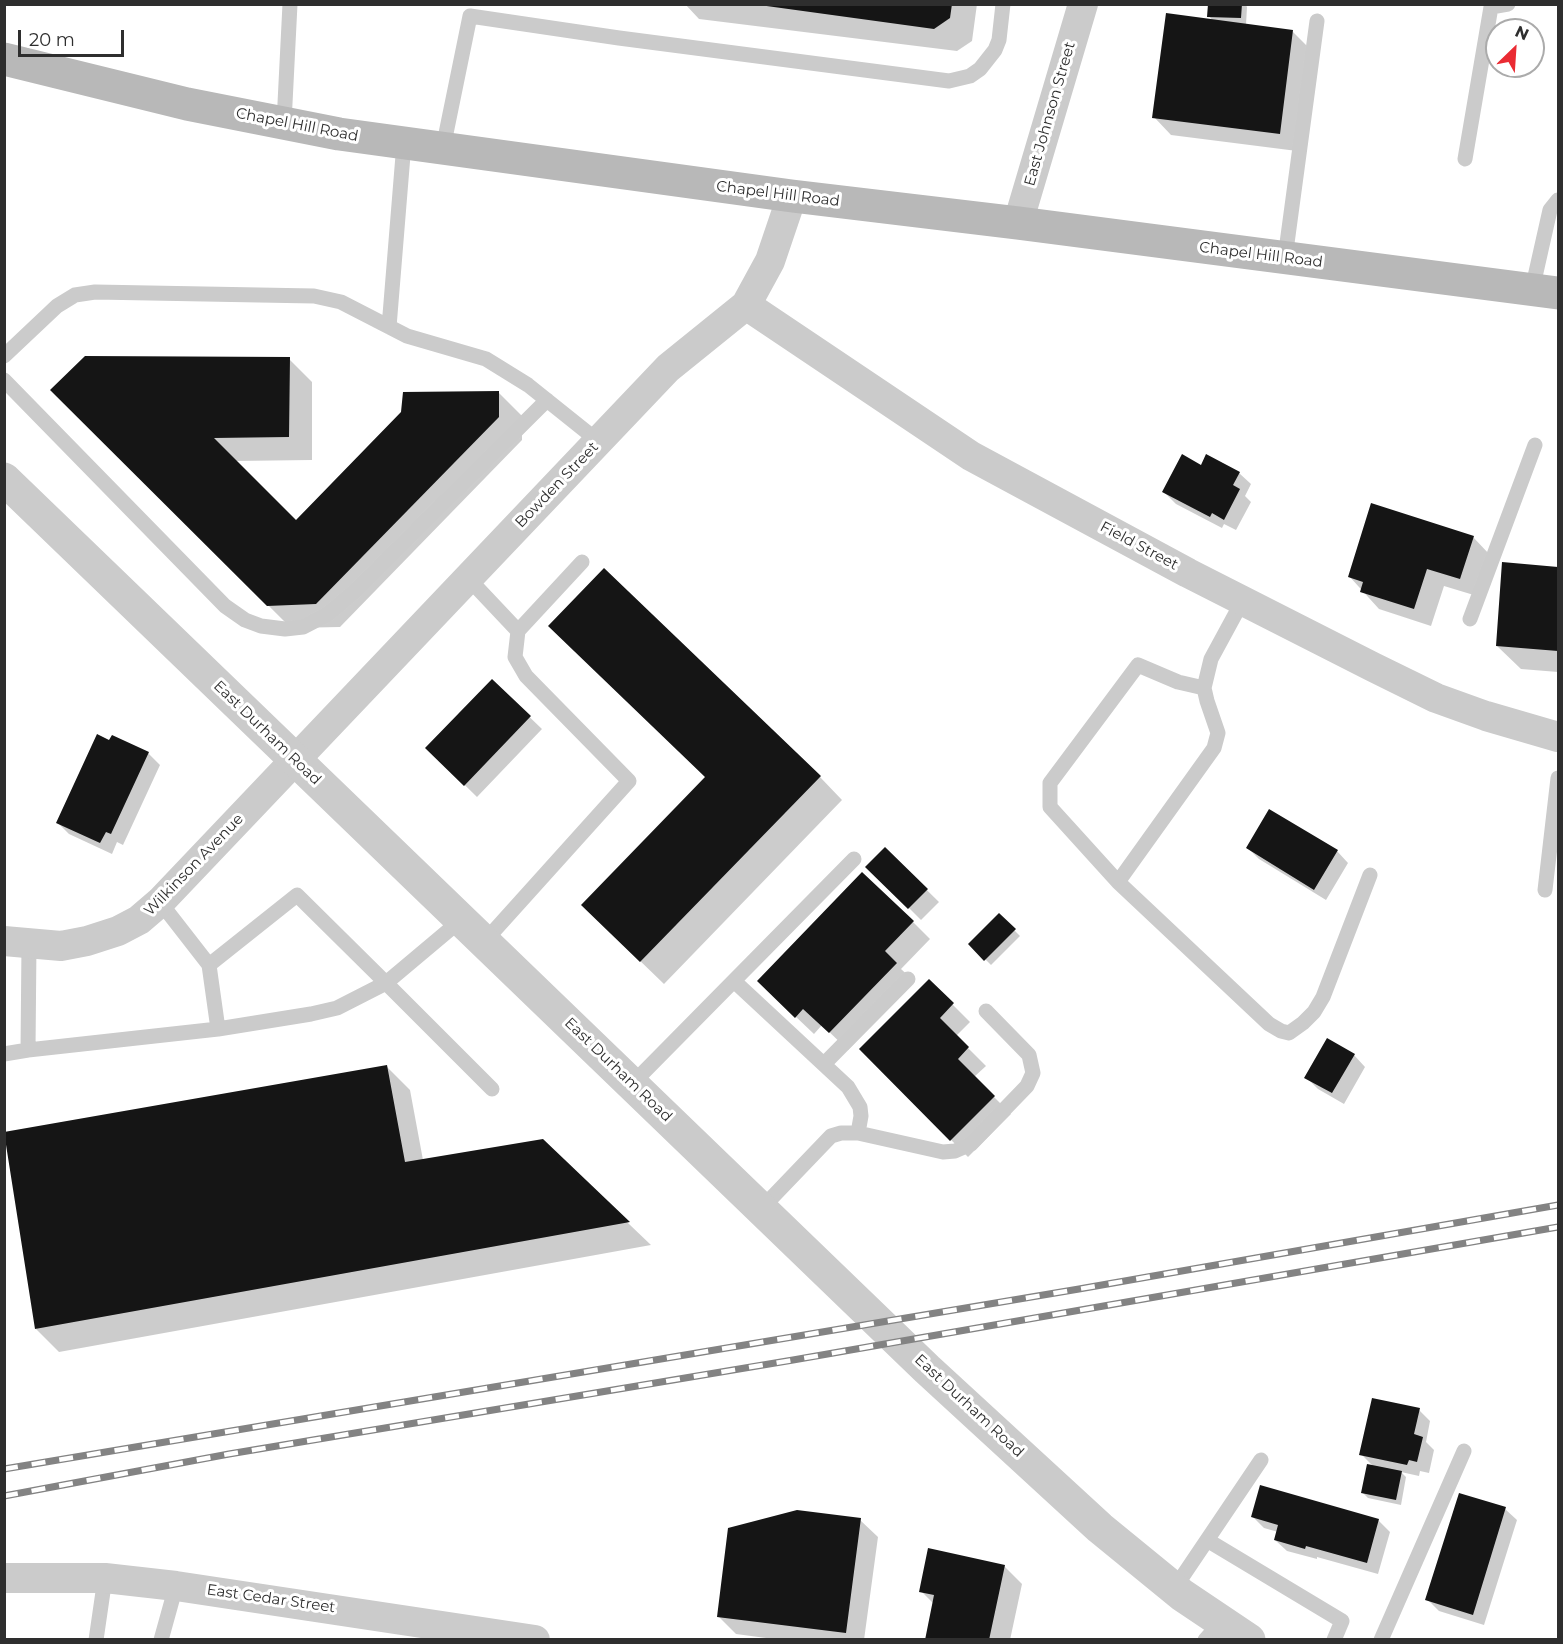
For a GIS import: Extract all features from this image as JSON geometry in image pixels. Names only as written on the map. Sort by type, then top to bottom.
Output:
[{"type":"main road","name":"Chapel Hill Road","points":[[4,59],[187,104],[339,134],[792,196],[1545,292]]},
{"type":"street","name":"East Johnson Street","points":[[1018,223],[1083,4]]},
{"type":"street","name":"Bowden Street","points":[[294,760],[668,368],[746,305],[770,261],[792,196]]},
{"type":"street","name":"Field Street","points":[[746,305],[971,456],[1188,573],[1436,698],[1486,716],[1558,737]]},
{"type":"street","name":"East Durham Road","points":[[4,479],[927,1368],[1100,1528],[1174,1589],[1213,1631],[1249,1640]]},
{"type":"street","name":"Wilkinson Avenue","points":[[17,943],[61,946],[118,931],[139,920],[160,902],[294,760]]},
{"type":"street","name":"East Cedar Street","points":[[4,1578],[105,1578],[176,1586],[455,1633],[535,1640]]},
{"type":"lane","points":[[284,123],[290,4]]},
{"type":"lane","points":[[443,148],[472,10],[630,39],[949,81],[970,76],[980,69],[995,50],[999,40],[1003,4]]},
{"type":"lane","points":[[1465,159],[1491,7],[1509,4]]},
{"type":"lane","points":[[1284,258],[1317,21]]},
{"type":"lane","points":[[389,327],[404,143]]},
{"type":"lane","points":[[1545,292],[1550,210],[1558,200]]},
{"type":"lane","points":[[4,356],[57,306],[75,295],[95,292],[314,296],[341,302],[407,336],[486,359],[511,373],[598,441]]},
{"type":"lane","points":[[4,380],[225,606],[245,620],[261,626],[285,629],[303,627],[328,614],[354,592],[546,400]]},
{"type":"lane","points":[[1470,620],[1535,445]]},
{"type":"lane","points":[[484,942],[628,781],[526,676],[516,657],[518,630],[582,561]]},
{"type":"lane","points":[[468,578],[518,630]]},
{"type":"lane","points":[[1118,882],[1214,748],[1218,733],[1204,688],[1211,659],[1244,600]]},
{"type":"lane","points":[[1204,688],[1178,682],[1138,665],[1050,783],[1050,807],[1118,882],[1269,1024],[1289,1033],[1314,1012],[1323,997],[1370,875]]},
{"type":"lane","points":[[1545,890],[1558,778]]},
{"type":"lane","points":[[632,1084],[854,859]]},
{"type":"lane","points":[[209,965],[297,895],[492,1089]]},
{"type":"lane","points":[[160,902],[209,965],[218,1029]]},
{"type":"lane","points":[[4,1054],[218,1029],[337,1008],[386,983],[461,920]]},
{"type":"lane","points":[[17,943],[28,1050]]},
{"type":"lane","points":[[824,1064],[908,979]]},
{"type":"lane","points":[[734,981],[848,1087],[856,1100],[861,1116],[858,1133]]},
{"type":"lane","points":[[761,1209],[831,1136],[848,1132],[858,1133],[943,1152],[955,1151],[971,1144],[1027,1086],[1033,1073],[1029,1055],[986,1011]]},
{"type":"lane","points":[[1381,1640],[1464,1451]]},
{"type":"lane","points":[[1174,1589],[1261,1460]]},
{"type":"lane","points":[[1207,1540],[1342,1621],[1334,1640]]},
{"type":"lane","points":[[96,1640],[105,1578]]},
{"type":"lane","points":[[161,1640],[176,1586]]},
{"type":"building","points":[[752,4],[952,4],[950,18],[934,29]]},
{"type":"building","points":[[1208,4],[1242,4],[1241,18],[1207,17]]},
{"type":"building","points":[[1166,13],[1293,30],[1280,134],[1152,118]]},
{"type":"building","points":[[85,356],[290,357],[289,437],[214,438],[296,520],[401,412],[403,392],[499,391],[499,417],[316,604],[267,606],[50,390]]},
{"type":"building","points":[[1182,454],[1201,465],[1206,454],[1240,472],[1233,485],[1240,489],[1224,520],[1212,513],[1210,517],[1162,492]]},
{"type":"building","points":[[1371,503],[1474,536],[1460,579],[1427,569],[1414,609],[1360,592],[1363,582],[1348,577]]},
{"type":"building","points":[[1502,562],[1558,567],[1558,651],[1496,646]]},
{"type":"building","points":[[604,568],[821,776],[640,962],[581,905],[705,777],[548,626]]},
{"type":"building","points":[[492,679],[531,716],[464,786],[425,748]]},
{"type":"building","points":[[97,734],[109,740],[112,735],[149,752],[111,834],[106,832],[100,843],[56,823]]},
{"type":"building","points":[[1269,809],[1338,850],[1314,890],[1246,848]]},
{"type":"building","points":[[885,847],[928,889],[908,909],[865,867]]},
{"type":"building","points":[[862,872],[914,921],[885,951],[897,963],[829,1033],[803,1009],[795,1018],[757,981]]},
{"type":"building","points":[[999,913],[1016,929],[984,961],[968,944]]},
{"type":"building","points":[[929,979],[954,1003],[940,1018],[969,1047],[958,1059],[995,1096],[950,1141],[859,1049]]},
{"type":"building","points":[[1327,1038],[1355,1054],[1332,1093],[1304,1078]]},
{"type":"building","points":[[387,1065],[405,1162],[543,1139],[630,1222],[35,1329],[4,1132]]},
{"type":"building","points":[[1372,1398],[1420,1408],[1414,1434],[1423,1437],[1417,1462],[1409,1460],[1407,1465],[1359,1455]]},
{"type":"building","points":[[1367,1464],[1402,1471],[1396,1500],[1361,1493]]},
{"type":"building","points":[[1260,1485],[1379,1519],[1367,1563],[1306,1546],[1305,1549],[1274,1540],[1278,1525],[1251,1517]]},
{"type":"building","points":[[1459,1493],[1506,1507],[1473,1615],[1425,1600]]},
{"type":"building","points":[[797,1510],[861,1518],[846,1633],[717,1617],[728,1528]]},
{"type":"building","points":[[928,1548],[1005,1565],[989,1640],[925,1640],[934,1595],[919,1592]]},
{"type":"railway","points":[[4,1469],[1079,1289],[1558,1205]]},
{"type":"railway","points":[[4,1496],[229,1454],[793,1360],[1558,1227]]}]
